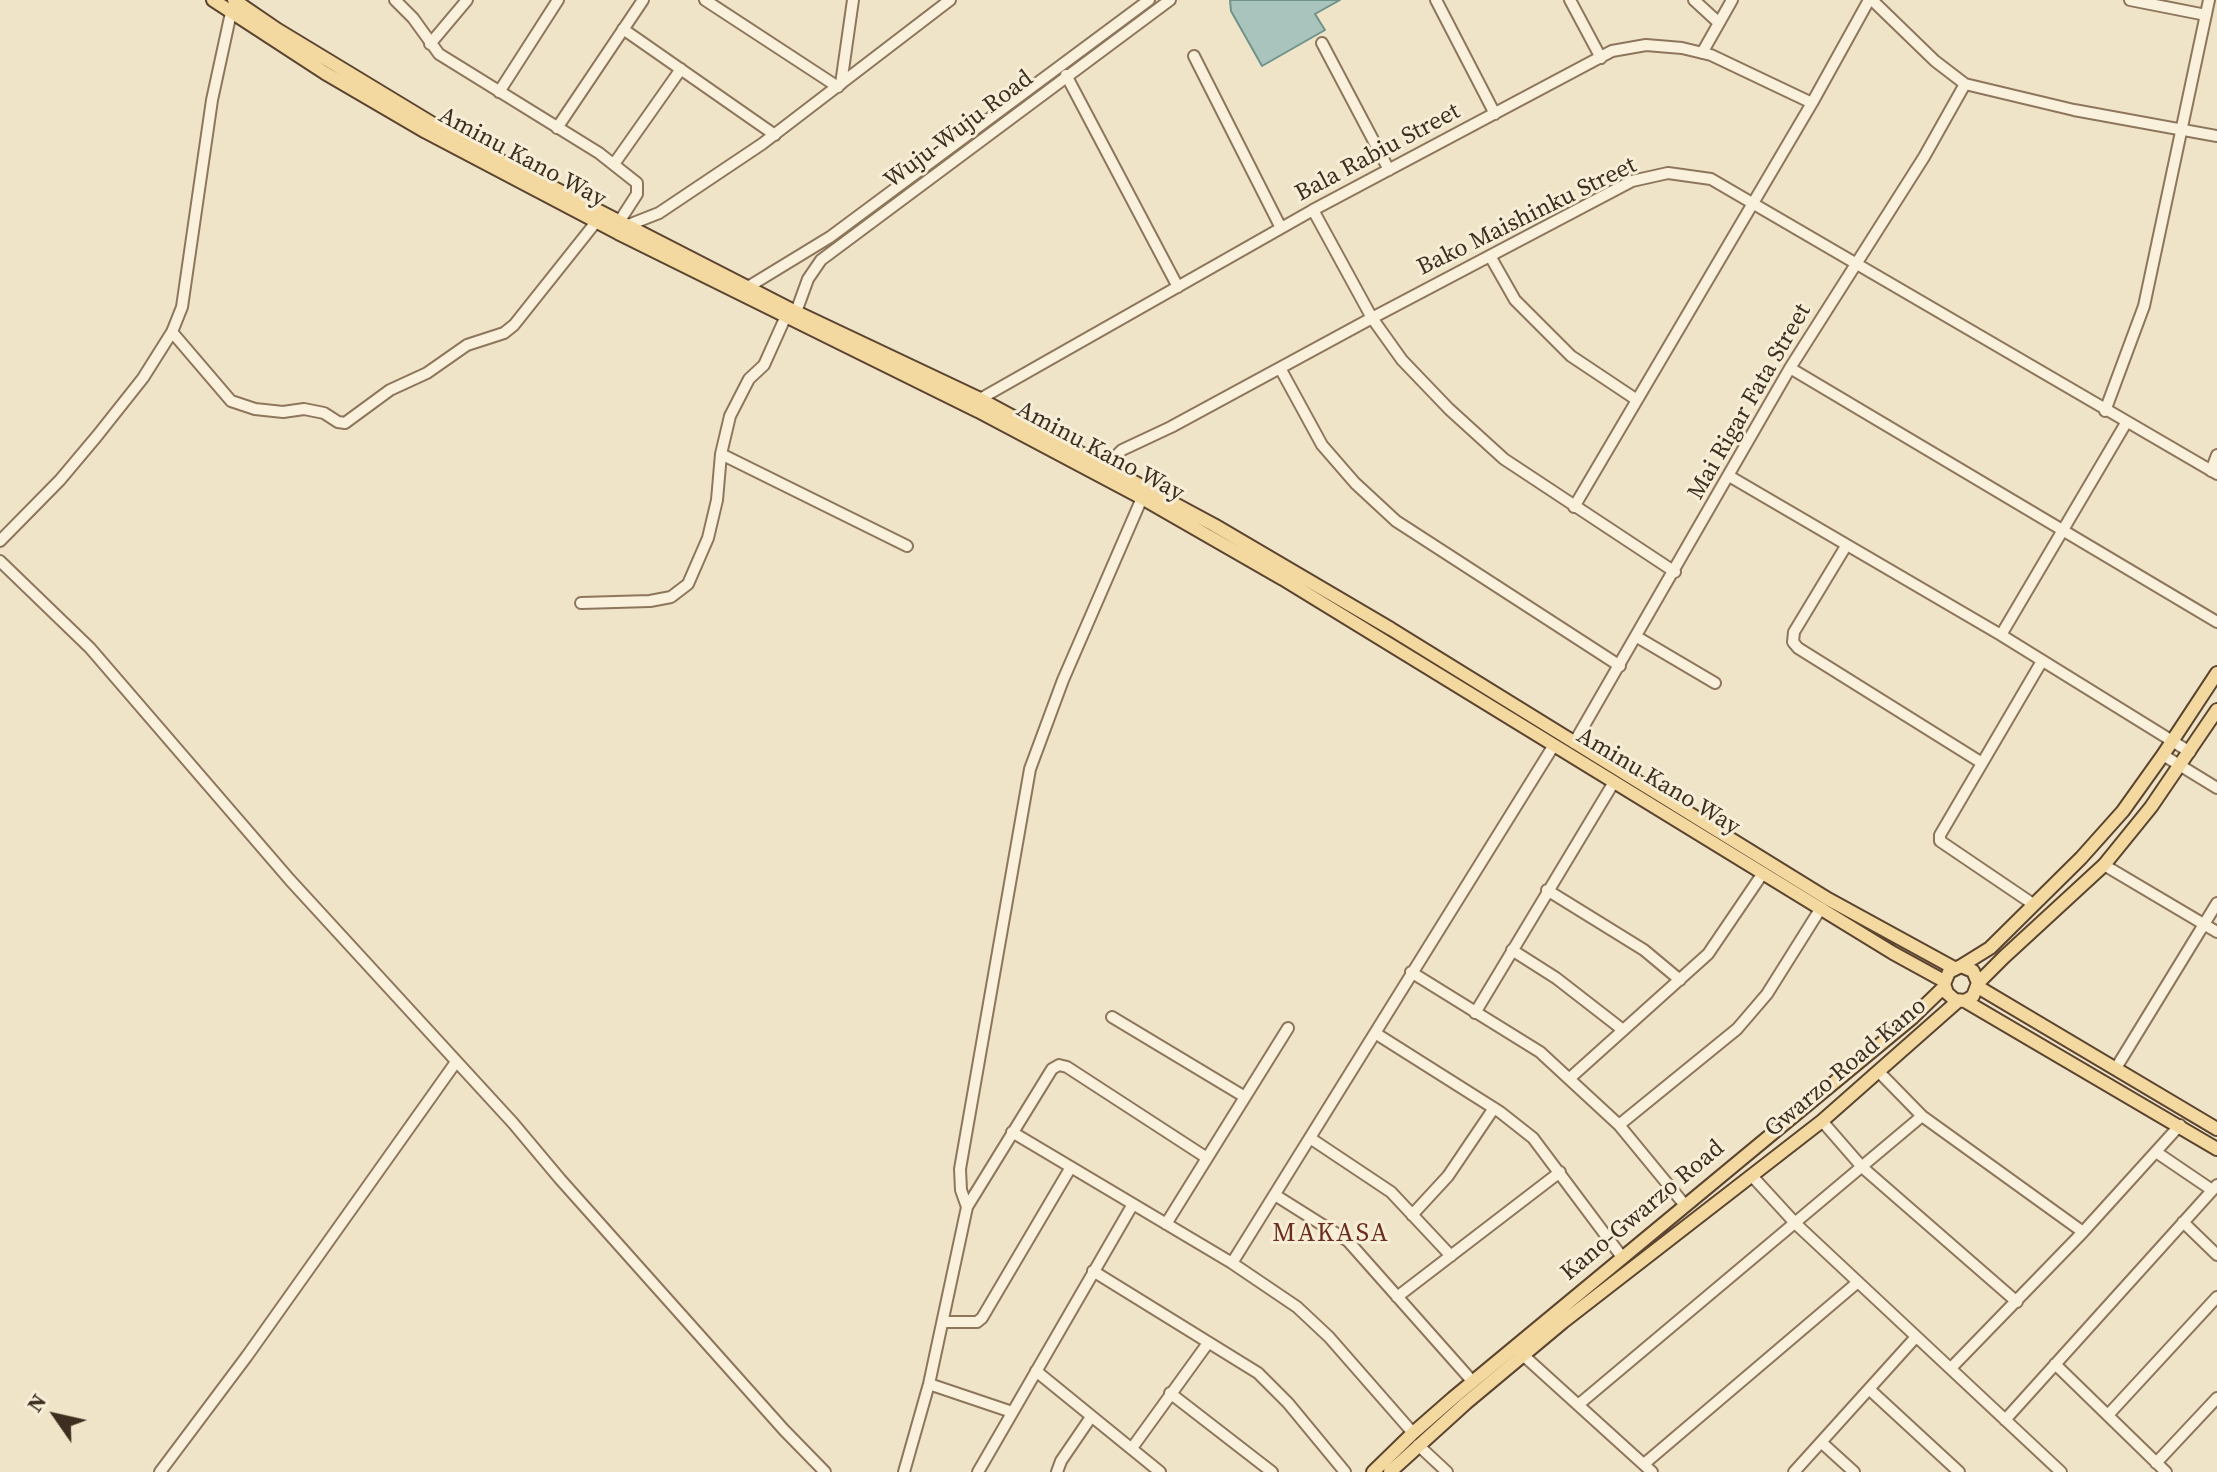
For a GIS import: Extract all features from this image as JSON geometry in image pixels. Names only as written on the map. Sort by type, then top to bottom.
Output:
[{"type":"main road","name":"Aminu Kano Way","points":[[213,0],[239,8],[453,136],[748,287],[791,314],[1142,498],[1170,508]]},
{"type":"main road","name":"Aminu Kano Way","points":[[239,8],[373,103],[596,222],[980,399],[1106,466],[1170,508],[1333,594],[1531,724],[1554,745],[1614,782],[1958,967]]},
{"type":"main road","points":[[2217,673],[2123,811],[2081,858],[1990,948],[1958,967],[1944,984],[1949,996],[2180,1125],[2217,1149]]},
{"type":"main road","points":[[1961,1001],[1973,996],[1978,985],[2104,865],[2180,766],[2217,710]]},
{"type":"main road","name":"Aminu Kano Way","points":[[1531,724],[1574,743],[1696,824],[1763,873],[1944,984]]},
{"type":"main road","points":[[1958,967],[1973,971],[1978,985],[2217,1129]]},
{"type":"main road","name":"Kano-Gwarzo Road","points":[[1373,1472],[1415,1439],[1473,1382],[1684,1204],[1912,1018],[1944,984]]},
{"type":"main road","name":"Gwarzo Road Kano","points":[[1393,1470],[1415,1439],[1822,1121],[1961,1001]]},
{"type":"street","points":[[395,0],[413,18],[439,54],[614,164],[637,183],[637,194],[623,224]]},
{"type":"street","points":[[430,44],[467,0]]},
{"type":"street","points":[[499,92],[558,0]]},
{"type":"street","points":[[557,128],[643,0]]},
{"type":"street","points":[[705,0],[839,86]]},
{"type":"street","points":[[839,86],[853,0]]},
{"type":"street","points":[[623,224],[659,213],[775,135],[950,0]]},
{"type":"street","name":"Wuju-Wuju Road","points":[[748,287],[830,237],[1149,0]]},
{"type":"street","name":"Wuju-Wuju Road","points":[[581,603],[650,601],[671,597],[688,584],[708,538],[730,416],[749,379],[764,365],[821,260],[1170,0]]},
{"type":"street","points":[[1436,0],[1495,114]]},
{"type":"street","points":[[1570,0],[1601,58]]},
{"type":"street","points":[[1694,0],[1719,23]]},
{"type":"street","points":[[1702,53],[1732,0]]},
{"type":"street","points":[[1574,507],[1870,0],[1935,61],[1965,84],[2074,110],[2217,136]]},
{"type":"street","points":[[2130,0],[2206,15]]},
{"type":"street","points":[[2105,411],[2144,306],[2209,0]]},
{"type":"street","points":[[0,541],[60,480],[97,436],[143,378],[172,332],[182,307],[212,100],[239,8]]},
{"type":"street","points":[[623,29],[775,135]]},
{"type":"street","points":[[1322,43],[1389,170]]},
{"type":"street","name":"Bala Rabiu Street","points":[[980,399],[1313,210],[1612,51],[1646,45],[1702,53],[1812,103]]},
{"type":"street","points":[[1194,56],[1281,228]]},
{"type":"street","points":[[614,164],[681,69]]},
{"type":"street","points":[[1066,75],[1178,287]]},
{"type":"street","name":"Mai Rigar Fata Street","points":[[1574,743],[1790,368],[1924,157],[1965,84]]},
{"type":"street","name":"Bako Maishinku Street","points":[[1106,466],[1122,450],[1171,427],[1632,181],[1668,173],[1711,179],[2214,472]]},
{"type":"street","points":[[1313,210],[1372,318],[1402,360],[1449,409],[1504,459],[1675,572]]},
{"type":"street","points":[[172,332],[231,401],[255,409],[283,412],[304,409],[324,413],[345,423],[390,390],[427,373],[467,345],[504,333],[514,325],[596,222]]},
{"type":"street","points":[[1490,256],[1515,300],[1571,356],[1637,400]]},
{"type":"street","points":[[1280,368],[1322,445],[1355,483],[1396,521],[1620,666]]},
{"type":"street","points":[[1790,368],[2217,622]]},
{"type":"street","points":[[2001,635],[2126,423]]},
{"type":"street","points":[[721,454],[907,546]]},
{"type":"street","points":[[2214,472],[2217,455]]},
{"type":"street","points":[[1729,476],[2001,635],[2190,752]]},
{"type":"street","points":[[967,1207],[961,1190],[960,1169],[1030,769],[1063,680],[1142,498]]},
{"type":"street","points":[[1846,546],[1794,632],[1793,642],[1982,763]]},
{"type":"street","points":[[0,561],[90,648],[269,857],[513,1123],[784,1430],[825,1472]]},
{"type":"street","points":[[1637,637],[1715,683]]},
{"type":"street","points":[[2033,904],[1940,841],[1940,835],[2042,661]]},
{"type":"street","points":[[1232,1263],[1554,745]]},
{"type":"street","points":[[2163,755],[2217,788]]},
{"type":"street","points":[[1475,1013],[1614,782]]},
{"type":"street","points":[[2104,865],[2217,932]]},
{"type":"street","points":[[1570,1078],[1708,954],[1763,873]]},
{"type":"street","points":[[1547,890],[1644,950],[1680,980]]},
{"type":"street","points":[[2116,1068],[2217,903]]},
{"type":"street","points":[[1619,1125],[1737,1029],[1767,994],[1821,908]]},
{"type":"street","points":[[1512,950],[1556,978],[1623,1030]]},
{"type":"street","points":[[1411,972],[1540,1052],[1619,1125],[1684,1204]]},
{"type":"street","points":[[1112,1017],[1245,1097]]},
{"type":"street","points":[[1166,1224],[1288,1028]]},
{"type":"street","points":[[1375,1033],[1494,1108],[1533,1138],[1622,1257]]},
{"type":"street","points":[[160,1472],[247,1356],[456,1062]]},
{"type":"street","points":[[904,1472],[944,1322],[967,1207],[1052,1069],[1059,1065],[1067,1067],[1207,1158]]},
{"type":"street","points":[[1879,1072],[1922,1116],[2083,1232]]},
{"type":"street","points":[[1412,1215],[1448,1176],[1494,1108]]},
{"type":"street","points":[[1578,1405],[1922,1116]]},
{"type":"street","points":[[1822,1121],[1862,1167],[2017,1302]]},
{"type":"street","points":[[1951,1368],[2083,1232],[2180,1125]]},
{"type":"street","points":[[1012,1132],[1232,1263],[1297,1307],[1329,1337],[1447,1472]]},
{"type":"street","points":[[1310,1138],[1391,1192],[1451,1256]]},
{"type":"street","points":[[2005,1420],[2214,1187],[2156,1152]]},
{"type":"street","points":[[944,1322],[977,1322],[982,1318],[1071,1167]]},
{"type":"street","points":[[1397,1297],[1560,1172]]},
{"type":"street","points":[[1752,1176],[1796,1224],[1915,1338],[2061,1472]]},
{"type":"street","points":[[1275,1195],[1348,1241],[1473,1382]]},
{"type":"street","points":[[978,1472],[1133,1204]]},
{"type":"street","points":[[2183,1222],[2217,1255]]},
{"type":"street","points":[[1093,1271],[1258,1373],[1274,1387],[1345,1472]]},
{"type":"street","points":[[1523,1355],[1648,1468],[1858,1282]]},
{"type":"street","points":[[2108,1415],[2217,1297]]},
{"type":"street","points":[[1794,1472],[1915,1338]]},
{"type":"street","points":[[1132,1448],[1208,1343]]},
{"type":"street","points":[[2055,1364],[2166,1472]]},
{"type":"street","points":[[1036,1371],[1160,1472]]},
{"type":"street","points":[[929,1384],[1012,1412]]},
{"type":"street","points":[[1869,1389],[1959,1472]]},
{"type":"street","points":[[1170,1393],[1272,1472]]},
{"type":"street","points":[[2156,1463],[2217,1398]]},
{"type":"street","points":[[1057,1472],[1091,1417]]},
{"type":"street","points":[[1821,1442],[1854,1472]]},
{"type":"water","points":[[1230,0],[1340,0],[1315,14],[1325,30],[1262,66],[1231,11]]},
{"type":"district","name":"MAKASA","points":[[1331,1234]]}]
